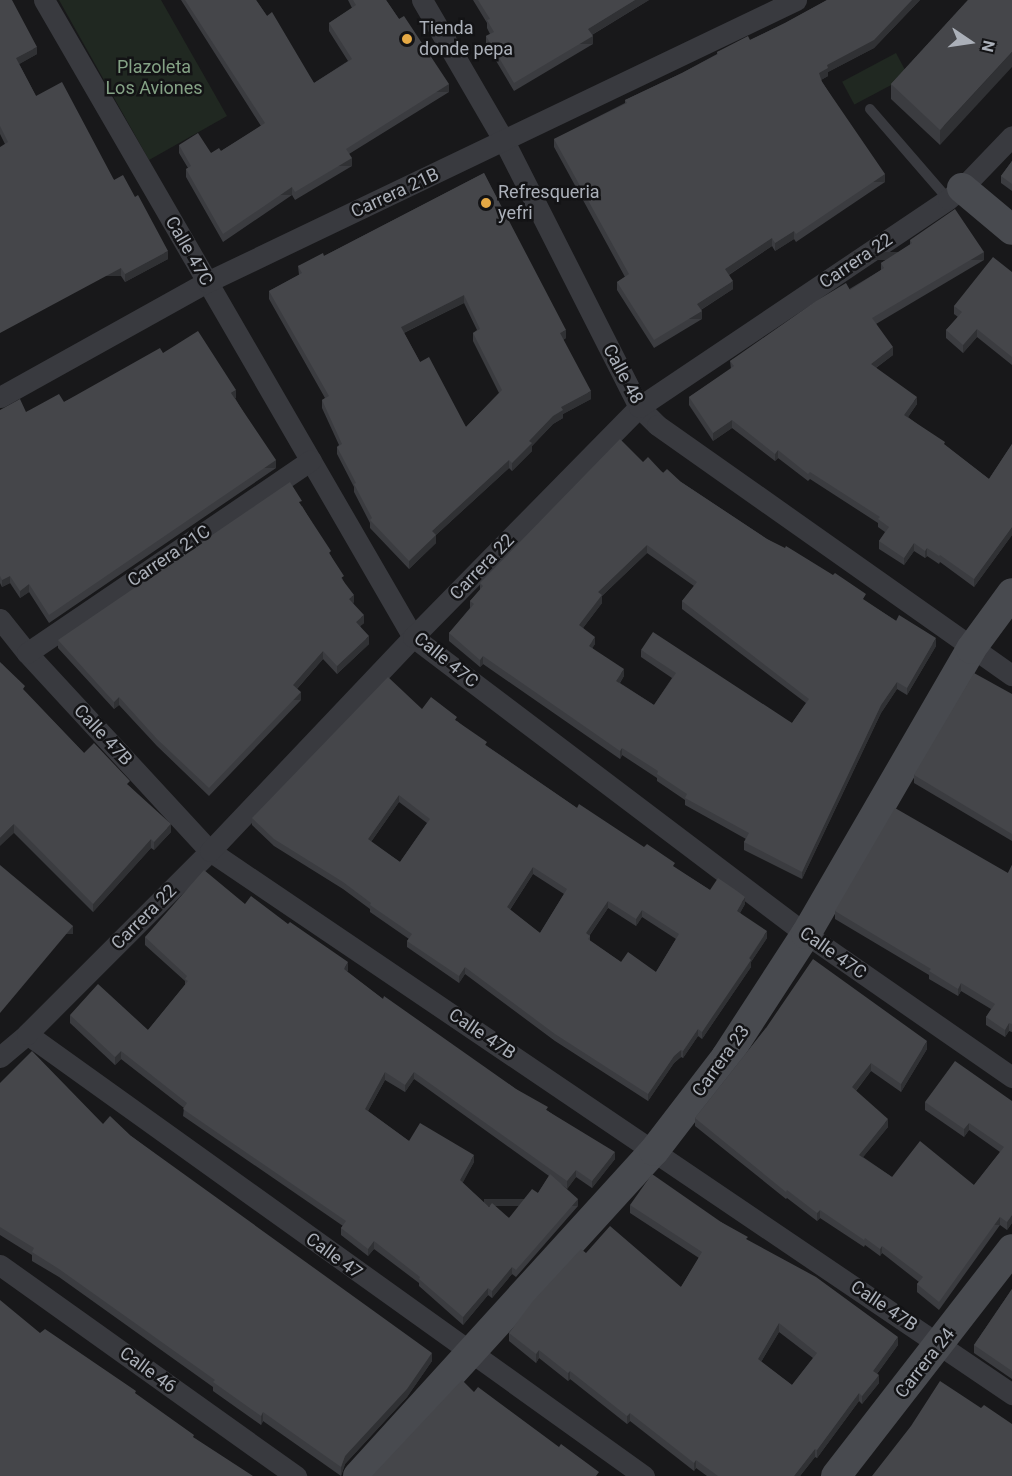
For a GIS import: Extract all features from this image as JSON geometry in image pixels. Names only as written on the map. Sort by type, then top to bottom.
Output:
[{"type":"street","name":"Calle 47C","points":[[44,0],[414,637],[806,934],[1012,1077]]},
{"type":"street","name":"Calle 48","points":[[422,0],[504,141],[639,407],[667,432],[971,649],[1012,675]]},
{"type":"street","name":"Carrera 21B","points":[[0,397],[207,282],[796,0]]},
{"type":"street","name":"Carrera 22","points":[[0,1057],[27,1034],[210,851],[414,637],[639,407],[955,194],[1012,136]]},
{"type":"street","points":[[955,194],[1012,230]]},
{"type":"street","name":"Carrera 21C","points":[[27,652],[311,460]]},
{"type":"street","name":"Carrera 23","points":[[357,1476],[654,1151],[726,1057],[806,934],[971,649],[1012,593]]},
{"type":"street","name":"Calle 47B","points":[[0,619],[27,652],[210,851],[1012,1394]]},
{"type":"street","name":"Calle 47","points":[[27,1034],[469,1353],[644,1476]]},
{"type":"street","name":"Carrera 24","points":[[836,1476],[1012,1249]]},
{"type":"street","name":"Calle 46","points":[[0,1265],[296,1476]]},
{"type":"lane","points":[[870,109],[955,194]]},
{"type":"green space","name":"Plazoleta Los Aviones","points":[[59,0],[161,0],[227,116],[149,160]]},
{"type":"green space","points":[[896,53],[908,76],[854,105],[842,82]]},
{"type":"building","points":[[0,0],[12,0],[37,47],[16,58],[36,96],[62,82],[114,180],[123,175],[135,197],[138,195],[168,251],[125,274],[121,268],[0,333],[0,147],[8,142],[0,126]]},
{"type":"building","points":[[185,0],[256,0],[267,16],[272,12],[314,83],[352,59],[329,23],[356,5],[353,0],[386,0],[399,19],[404,16],[449,84],[346,149],[352,158],[295,192],[292,187],[223,234],[186,169],[191,166],[179,145],[198,133],[211,153],[219,148],[221,151],[265,123]]},
{"type":"building","points":[[478,0],[635,0],[588,29],[593,36],[514,83],[486,36],[494,32],[487,20],[490,19]]},
{"type":"building","points":[[827,0],[912,0],[874,40],[827,65],[828,68],[819,73],[822,82],[885,174],[796,234],[794,231],[775,243],[772,238],[725,269],[733,281],[697,304],[702,311],[654,340],[617,282],[629,274],[554,139],[627,103],[625,100],[682,73],[748,36],[750,40]]},
{"type":"building","points":[[968,0],[1012,0],[1012,52],[940,130],[891,84]]},
{"type":"building","points":[[1012,161],[1012,184],[1001,176]]},
{"type":"building","points":[[484,173],[566,330],[560,333],[591,391],[561,407],[563,410],[553,416],[529,441],[532,443],[512,463],[509,460],[432,531],[436,535],[409,561],[370,520],[372,518],[337,447],[342,444],[322,400],[329,396],[269,291],[302,273],[298,266],[323,253],[324,256]],"holes":[[[464,295],[480,329],[473,333],[502,390],[466,427],[429,357],[420,362],[401,327]]]},
{"type":"building","points":[[955,209],[984,252],[872,318],[893,347],[871,364],[917,397],[904,415],[945,442],[944,444],[989,479],[1012,444],[1012,527],[974,579],[940,555],[927,548],[925,551],[914,543],[904,558],[879,541],[889,527],[878,519],[880,517],[810,472],[808,474],[778,450],[775,454],[732,420],[713,433],[689,397],[734,366],[730,361],[816,301],[846,283],[850,290],[884,268],[881,263],[912,243],[910,240]]},
{"type":"building","points":[[993,257],[1012,272],[1012,357],[977,329],[963,345],[946,330],[962,312],[954,306]]},
{"type":"building","points":[[198,331],[236,390],[231,393],[276,460],[49,615],[29,584],[20,591],[10,576],[2,580],[0,576],[0,410],[20,399],[26,412],[59,394],[64,402],[160,348],[163,353]]},
{"type":"building","points":[[620,439],[643,462],[648,457],[663,473],[667,469],[681,482],[767,539],[785,548],[786,546],[833,575],[835,573],[866,594],[863,599],[896,621],[899,615],[936,638],[907,688],[897,682],[881,705],[802,872],[744,842],[749,833],[685,798],[687,794],[657,774],[658,771],[622,748],[620,751],[483,656],[480,660],[449,633],[474,604],[470,601],[483,586],[480,583]],"holes":[[[647,545],[697,582],[682,601],[809,699],[792,723],[653,632],[641,650],[676,673],[654,705],[616,681],[624,669],[589,646],[595,637],[579,625],[602,595],[598,592]]]},
{"type":"building","points":[[290,482],[302,501],[299,502],[331,551],[329,553],[344,576],[341,578],[354,595],[349,599],[364,615],[356,622],[369,636],[337,666],[323,651],[293,685],[301,692],[209,788],[157,739],[119,697],[114,702],[58,640]]},
{"type":"building","points":[[0,662],[25,686],[23,689],[84,753],[94,743],[130,781],[127,784],[171,824],[154,842],[151,839],[93,904],[14,824],[0,838]]},
{"type":"building","points":[[974,673],[1012,694],[1012,834],[914,775]]},
{"type":"building","points":[[388,677],[422,709],[431,697],[457,717],[455,720],[487,742],[485,745],[577,808],[579,804],[644,847],[647,844],[675,863],[673,866],[710,890],[718,878],[745,897],[737,911],[767,931],[749,958],[751,960],[702,1032],[698,1029],[683,1051],[681,1050],[674,1056],[648,1094],[555,1034],[465,967],[459,976],[407,941],[412,934],[370,905],[371,903],[343,882],[274,839],[252,818]],"holes":[[[399,795],[430,819],[400,862],[368,839]],[[533,867],[567,889],[540,933],[507,907]],[[608,901],[636,919],[642,910],[679,934],[656,972],[628,952],[621,962],[588,939],[590,936],[586,933]]]},
{"type":"building","points":[[895,808],[1008,873],[1012,865],[1012,1024],[1009,1023],[1005,1030],[986,1017],[995,1004],[961,983],[958,989],[929,971],[931,969],[835,911]]},
{"type":"building","points":[[0,865],[73,926],[0,1013]]},
{"type":"building","points":[[204,870],[245,904],[251,896],[288,924],[290,922],[348,962],[344,969],[383,999],[384,996],[516,1089],[548,1107],[546,1110],[615,1152],[592,1181],[576,1170],[567,1181],[414,1072],[405,1085],[385,1072],[365,1109],[409,1141],[420,1123],[474,1155],[460,1180],[489,1207],[492,1203],[509,1218],[532,1189],[538,1193],[550,1174],[578,1199],[516,1270],[512,1267],[492,1291],[488,1288],[463,1317],[419,1279],[420,1277],[374,1241],[368,1249],[341,1228],[346,1221],[183,1109],[187,1103],[121,1051],[115,1057],[70,1015],[98,984],[148,1030],[188,981],[185,979],[187,976],[145,937]]},
{"type":"building","points":[[813,959],[927,1041],[901,1084],[871,1063],[852,1087],[888,1119],[859,1155],[892,1177],[920,1141],[974,1185],[1004,1147],[969,1123],[964,1129],[925,1102],[955,1061],[1012,1101],[1012,1215],[1007,1222],[1000,1217],[939,1302],[917,1284],[923,1277],[882,1246],[880,1249],[865,1238],[864,1240],[820,1210],[817,1213],[787,1190],[786,1192],[695,1118],[766,1028]]},
{"type":"building","points":[[32,1051],[103,1124],[110,1116],[131,1136],[432,1353],[407,1389],[345,1456],[341,1467],[263,1412],[261,1416],[213,1382],[215,1380],[32,1252],[34,1248],[0,1227],[0,1083]]},
{"type":"building","points":[[652,1174],[721,1222],[748,1237],[746,1239],[816,1277],[898,1337],[873,1371],[879,1375],[862,1396],[859,1393],[817,1450],[815,1449],[794,1476],[718,1476],[696,1460],[694,1463],[630,1413],[627,1416],[570,1371],[568,1373],[539,1350],[536,1354],[509,1333],[533,1301],[581,1249],[586,1253],[610,1226],[681,1287],[702,1252],[630,1205]],"holes":[[[779,1323],[817,1353],[792,1385],[758,1359]]]},
{"type":"building","points":[[1012,1289],[1012,1371],[974,1345]]},
{"type":"building","points":[[0,1300],[40,1333],[45,1329],[136,1391],[135,1393],[194,1435],[193,1437],[253,1476],[0,1476]]},
{"type":"building","points":[[462,1380],[474,1392],[478,1387],[559,1447],[561,1444],[599,1472],[596,1476],[372,1476]]},
{"type":"building","points":[[940,1381],[981,1408],[984,1405],[1012,1424],[1012,1476],[872,1476],[911,1426]]},
{"type":"place","name":"Tienda donde pepa","points":[[407,39]]},
{"type":"place","name":"Refresqueria yefri","points":[[486,203]]}]
